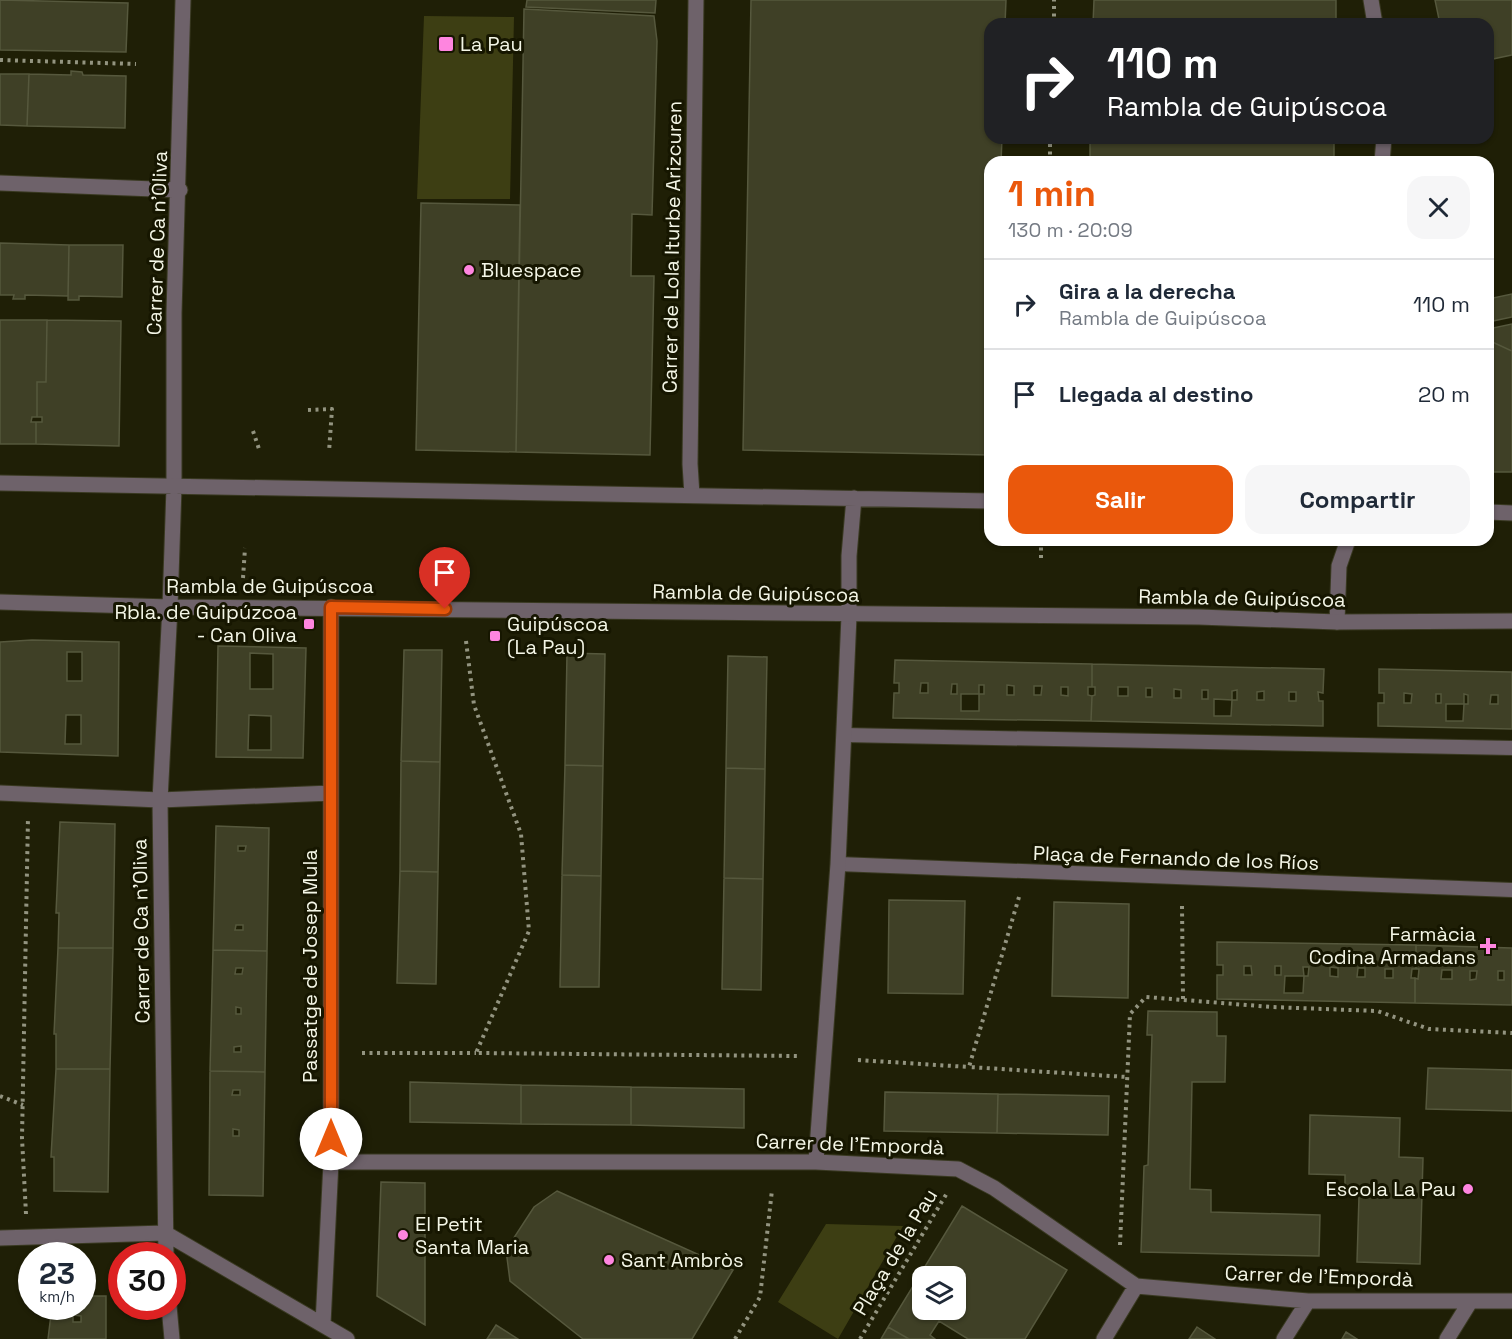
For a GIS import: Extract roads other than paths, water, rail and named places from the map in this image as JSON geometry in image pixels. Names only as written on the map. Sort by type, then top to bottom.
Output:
[{"type":"street","name":"Carrer de Ca n'Oliva","points":[[165,1242],[160,800],[174,487],[174,313],[180,190],[183,0]]},
{"type":"street","name":"Carrer de Lola Iturbe Arizcuren","points":[[692,495],[690,464],[696,0]]},
{"type":"street","points":[[1371,0],[1374,18]]},
{"type":"street","points":[[0,183],[180,190]]},
{"type":"street","points":[[0,483],[984,501]]},
{"type":"street","points":[[816,1162],[838,864],[854,498]]},
{"type":"street","points":[[1494,513],[1512,513]]},
{"type":"street","points":[[1337,622],[1340,566],[1346,546]]},
{"type":"street","name":"Rambla de Guipúscoa","points":[[0,602],[170,607],[331,607],[849,616],[1199,617],[1337,622],[1512,621]]},
{"type":"street","name":"Passatge de Josep Mula","points":[[323,1324],[331,1162],[331,607]]},
{"type":"street","points":[[0,793],[160,800],[331,793]]},
{"type":"street","name":"Carrer de l'Empordà","points":[[331,1162],[816,1162],[958,1169],[994,1188],[1136,1286],[1308,1301],[1512,1301]]},
{"type":"street","points":[[0,1238],[165,1233],[347,1339]]},
{"type":"street","points":[[1104,1339],[1136,1286]]},
{"type":"street","points":[[1284,1339],[1308,1301]]},
{"type":"street","points":[[1447,1339],[1470,1302]]},
{"type":"street","points":[[171,1320],[172,1339]]},
{"type":"lane","points":[[844,735],[1512,748]]},
{"type":"lane","name":"Plaça de Fernando de los Ríos","points":[[838,864],[1512,891]]},
{"type":"place","name":"La Pau","points":[[446,44]]},
{"type":"place","name":"Bluespace","points":[[469,270]]},
{"type":"place","name":"Rbla. de Guipúzcoa - Can Oliva","points":[[309,624]]},
{"type":"place","name":"Guipúscoa (La Pau)","points":[[495,636]]},
{"type":"place","name":"Farmàcia Codina Armadans","points":[[1488,946]]},
{"type":"place","name":"Escola La Pau","points":[[1468,1189]]},
{"type":"place","name":"El Petit Santa Maria","points":[[403,1235]]},
{"type":"place","name":"Sant Ambròs","points":[[609,1260]]}]
